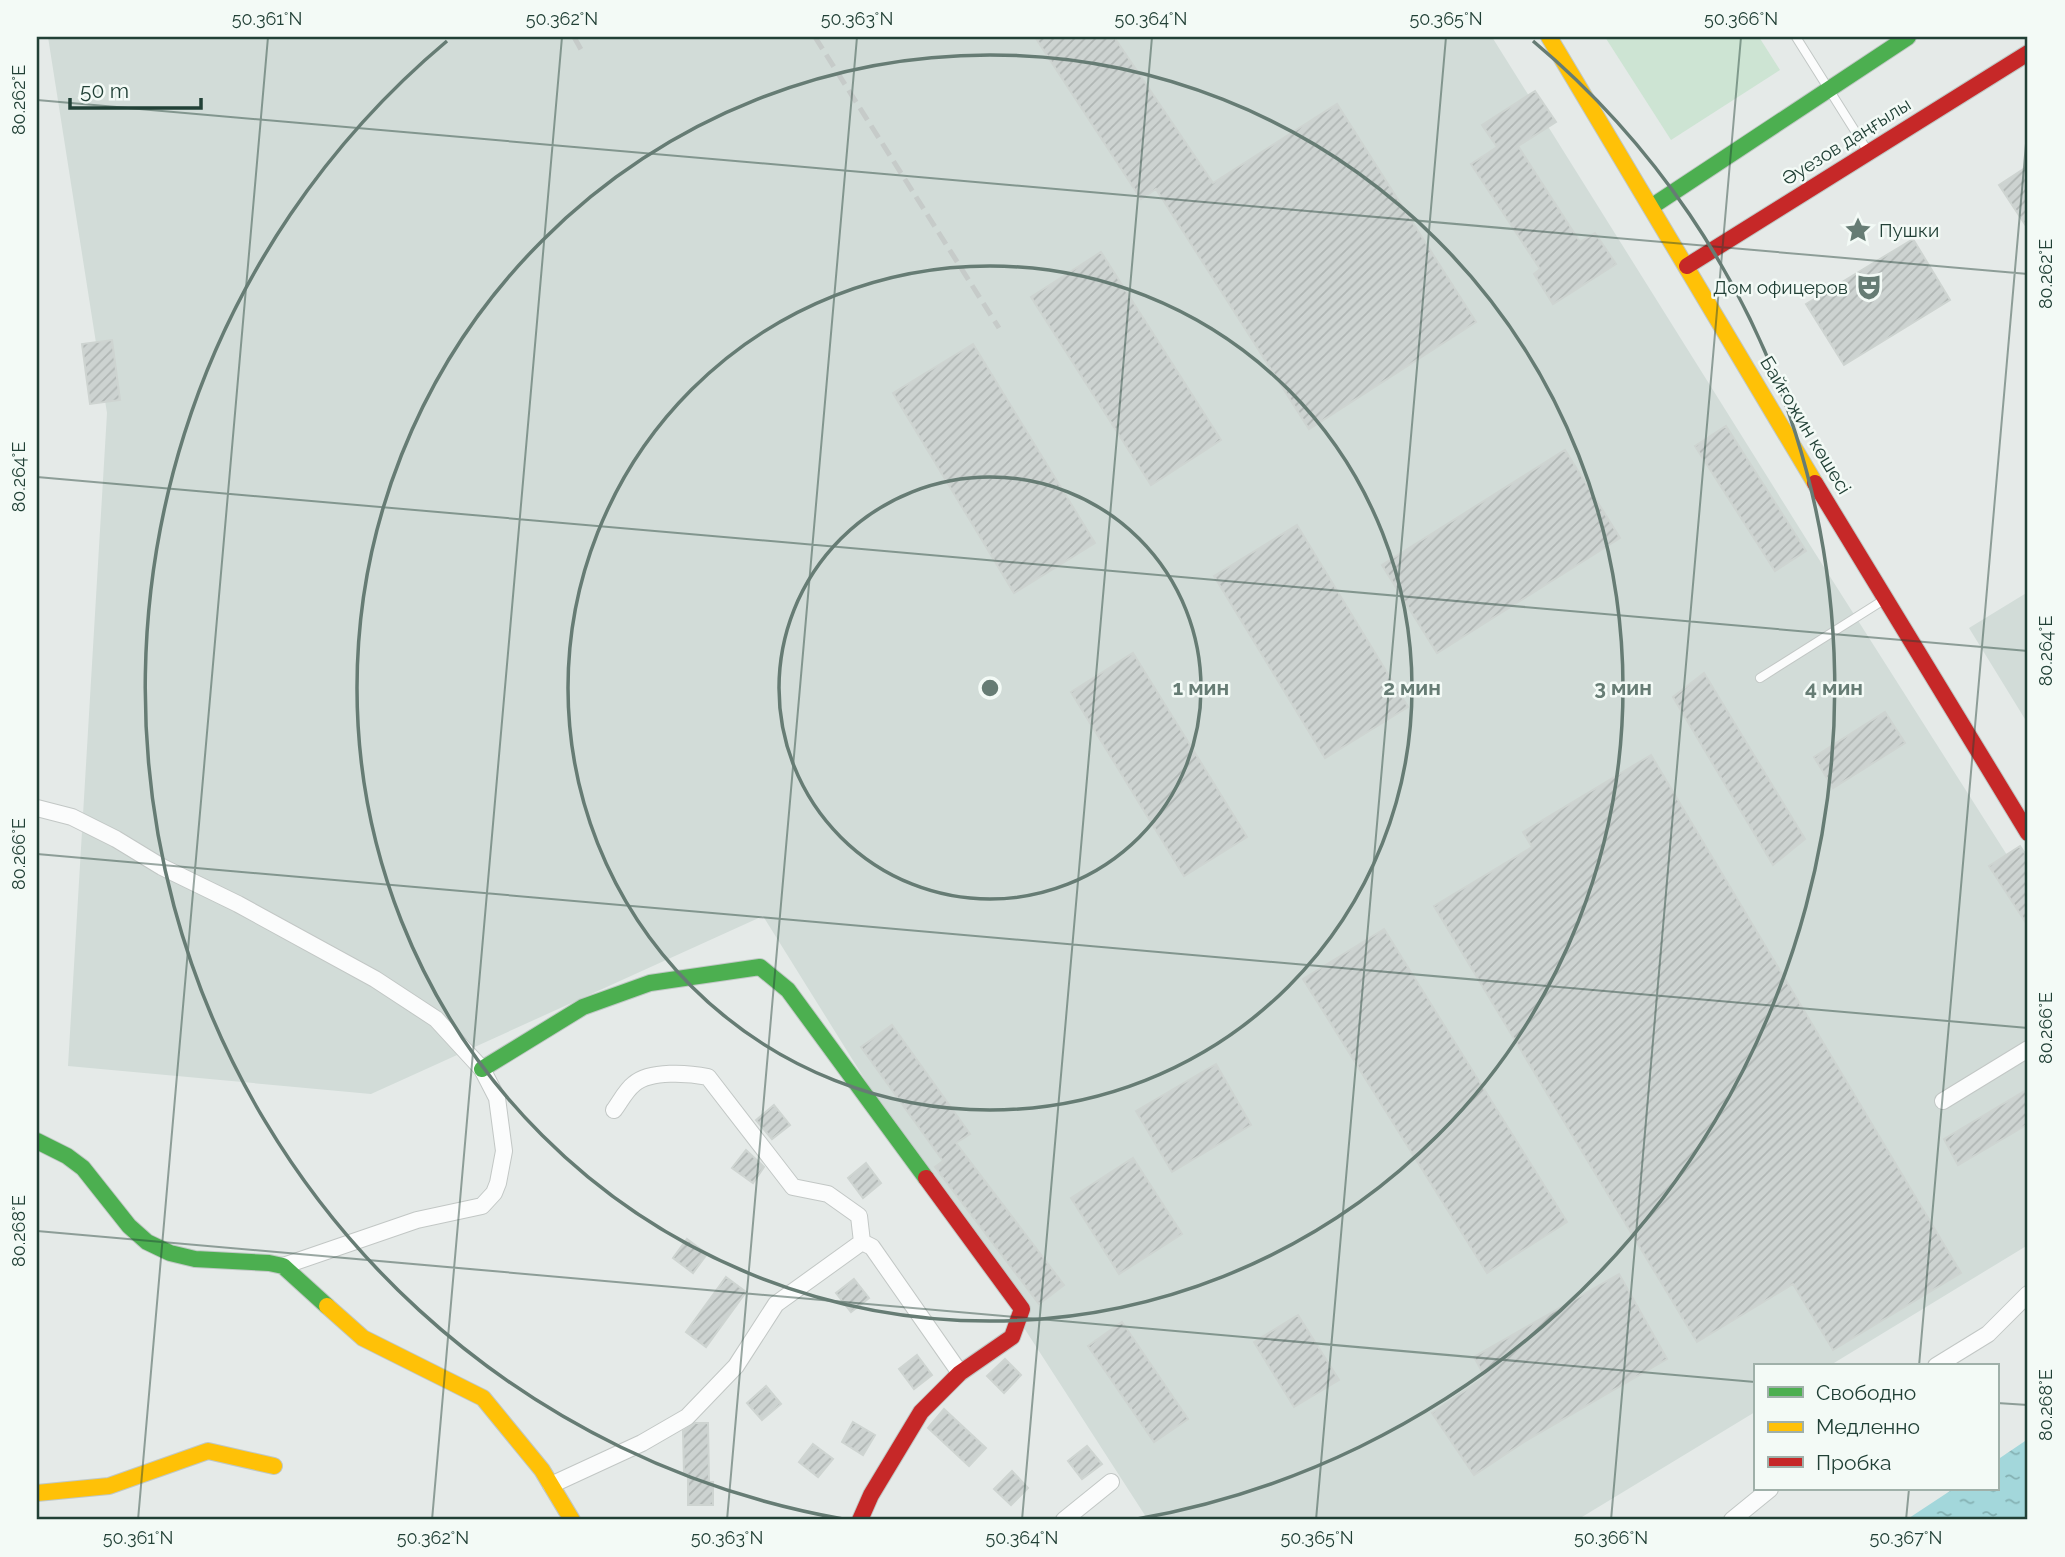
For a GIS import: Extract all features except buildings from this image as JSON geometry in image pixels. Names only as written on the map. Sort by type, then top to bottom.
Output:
[{"type":"street","name":"Байғожин көшесі","points":[[1549,37],[1884,599],[2028,833]]},
{"type":"street","points":[[1651,207],[1908,37]]},
{"type":"street","name":"Әуезов даңғылы","points":[[1687,266],[2028,53]]},
{"type":"street","points":[[37,808],[72,817],[116,839],[162,867],[238,904],[375,979],[436,1019],[482,1069],[497,1098],[504,1151],[498,1183],[494,1193],[482,1206],[417,1220],[284,1266]]},
{"type":"street","points":[[482,1069],[583,1007],[650,983],[761,967],[788,990],[1022,1308],[1012,1337],[960,1373],[921,1412],[871,1494],[860,1520]]},
{"type":"street","points":[[1942,1101],[2028,1049]]},
{"type":"street","points":[[614,1110],[634,1083],[660,1075],[685,1072],[708,1077],[793,1187],[828,1195],[859,1216],[862,1242]]},
{"type":"street","points":[[37,1141],[68,1156],[84,1169],[121,1217],[145,1241],[187,1258],[221,1262],[271,1262],[284,1266],[363,1338],[483,1398],[542,1470],[572,1520]]},
{"type":"street","points":[[862,1242],[872,1247],[960,1373]]},
{"type":"street","points":[[551,1485],[642,1443],[687,1417],[736,1366],[776,1304],[862,1242]]},
{"type":"street","points":[[1939,1364],[1988,1334],[2028,1294]]},
{"type":"street","points":[[37,1493],[109,1486],[208,1451],[274,1466]]},
{"type":"street","points":[[1064,1520],[1111,1482]]},
{"type":"street","points":[[1732,1520],[1769,1490]]},
{"type":"lane","points":[[1796,37],[1868,152]]},
{"type":"lane","points":[[1760,678],[1884,599]]},
{"type":"shaded area","points":[[48,37],[1492,37],[2028,888],[2028,1245],[1832,1364],[1754,1364],[1754,1413],[1577,1520],[1148,1520],[897,1131],[763,916],[371,1094],[68,1066],[107,413]]},
{"type":"shaded area","points":[[2028,592],[2028,724],[1969,628]]},
{"type":"green space","points":[[1605,37],[1759,37],[1780,70],[1671,140]]},
{"type":"water","points":[[2028,1439],[2028,1520],[1906,1520],[1951,1490],[1998,1490],[1998,1459]]},
{"type":"railway","points":[[574,37],[583,53]]},
{"type":"railway","points":[[815,37],[999,328]]},
{"type":"traffic: fast","points":[[1651,207],[1908,37]]},
{"type":"traffic: fast","points":[[482,1069],[583,1007],[650,983],[760,967],[788,990],[926,1178]]},
{"type":"traffic: fast","points":[[37,1141],[67,1156],[83,1168],[129,1226],[147,1242],[170,1253],[195,1259],[283,1266],[327,1306]]},
{"type":"traffic: slow","points":[[1549,37],[1815,483]]},
{"type":"traffic: slow","points":[[327,1306],[363,1338],[483,1398],[542,1470],[572,1520]]},
{"type":"traffic: slow","points":[[37,1493],[109,1486],[208,1451],[274,1466]]},
{"type":"traffic: jam","points":[[1687,266],[2028,53]]},
{"type":"traffic: jam","points":[[1815,483],[2028,833]]},
{"type":"traffic: jam","points":[[860,1520],[871,1495],[921,1412],[960,1373],[1012,1337],[1022,1309],[926,1178]]},
{"type":"place","name":"Пушки","points":[[1858,230]]},
{"type":"place","name":"Дом офицеров","points":[[1869,287]]}]
